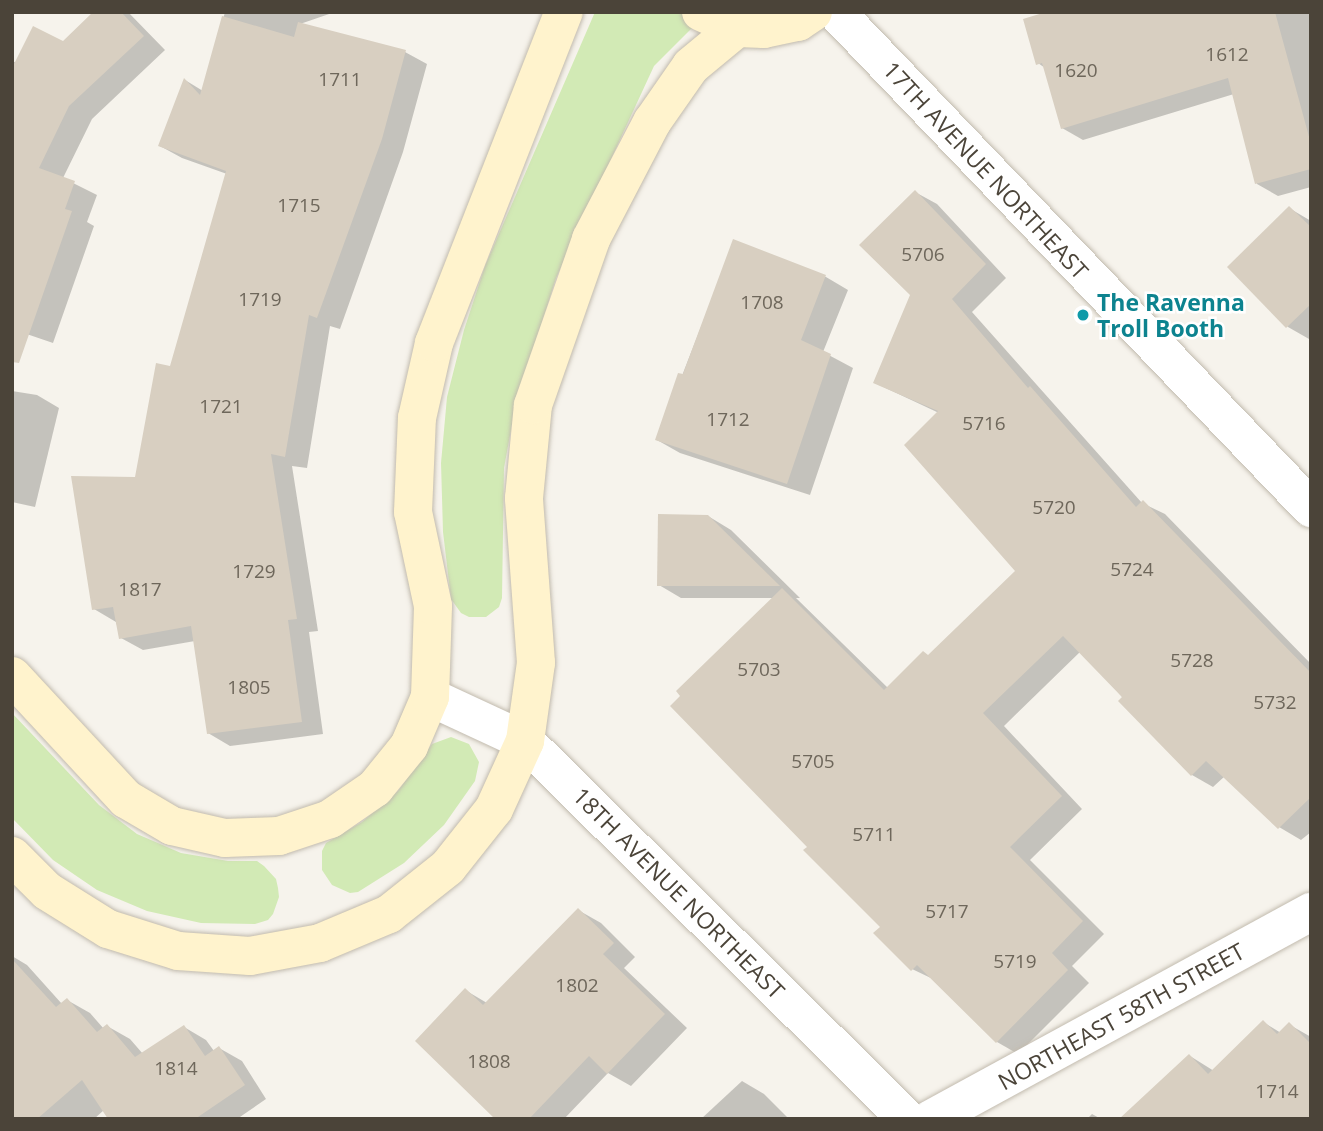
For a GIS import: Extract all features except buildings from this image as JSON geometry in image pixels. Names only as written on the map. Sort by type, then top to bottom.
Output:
[{"type":"main road","points":[[12,676],[125,799],[172,825],[225,838],[279,836],[330,819],[375,788],[409,746],[430,697],[433,607],[413,512],[417,418],[434,343],[564,12]]},
{"type":"main road","points":[[701,12],[737,28],[764,29],[798,22],[813,12]]},
{"type":"main road","points":[[12,856],[47,891],[108,929],[177,951],[250,956],[320,943],[389,914],[448,867],[494,809],[524,741],[536,663],[524,498],[533,405],[591,239],[652,122],[691,66],[737,28]]},
{"type":"street","name":"17TH AVENUE NORTHEAST","points":[[836,12],[1311,508]]},
{"type":"street","name":"18TH AVENUE NORTHEAST","points":[[430,697],[524,741],[907,1119]]},
{"type":"street","name":"NORTHEAST 58TH STREET","points":[[931,1119],[1311,912]]},
{"type":"green space","points":[[595,12],[697,12],[696,24],[654,66],[556,278],[515,408],[504,468],[502,598],[499,607],[486,617],[469,617],[461,613],[451,599],[443,532],[441,463],[447,397],[464,330],[485,266]]},
{"type":"green space","points":[[12,713],[99,805],[137,834],[181,853],[228,861],[257,861],[264,866],[276,879],[278,888],[279,897],[273,914],[268,920],[255,924],[201,923],[147,911],[97,890],[53,860],[12,818]]},
{"type":"green space","points":[[451,737],[469,744],[479,762],[475,781],[444,825],[404,863],[358,892],[350,893],[332,885],[322,870],[322,851],[326,843],[362,822],[398,791],[432,744]]},
{"type":"place","name":"The Ravenna Troll Booth","points":[[1083,315]]}]
